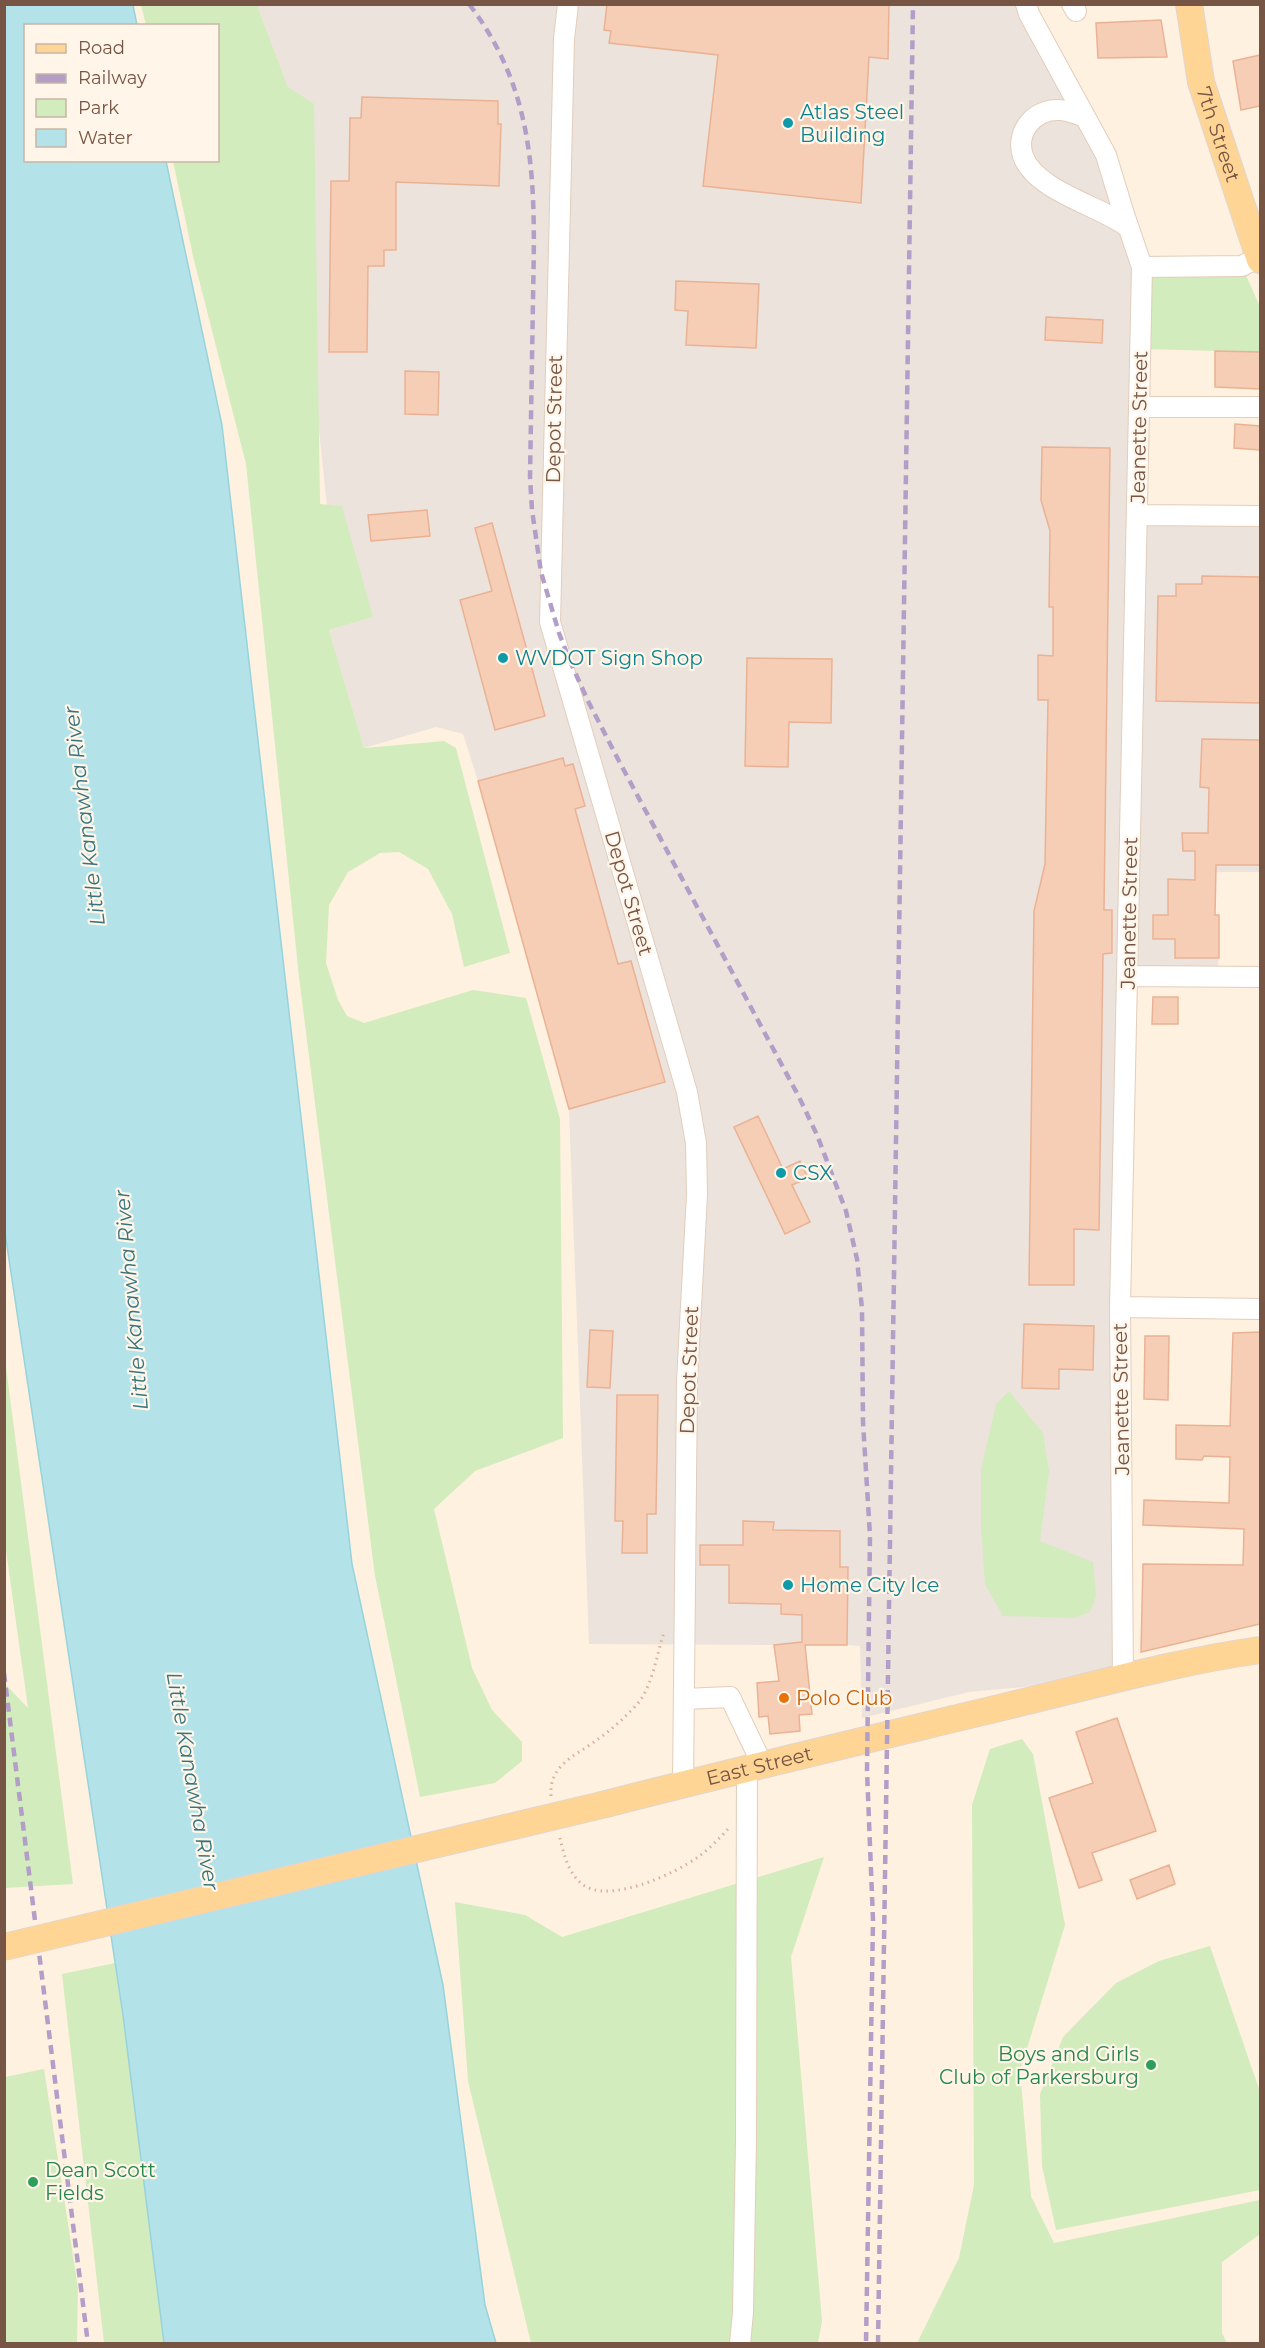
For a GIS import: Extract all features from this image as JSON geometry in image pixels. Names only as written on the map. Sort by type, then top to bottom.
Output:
[{"type":"main road","name":"7th Street","points":[[1189,4],[1201,81],[1260,259]]},
{"type":"main road","name":"East Street","points":[[4,1947],[1124,1678],[1229,1654],[1260,1650]]},
{"type":"street","name":"Depot Street","points":[[568,4],[564,39],[550,622],[687,1092],[696,1143],[697,1196],[687,1381],[683,1784]]},
{"type":"street","points":[[1026,4],[1029,14],[1106,155],[1142,267],[1242,266],[1260,259]]},
{"type":"street","points":[[1085,117],[1059,110],[1038,116],[1026,125],[1021,133],[1023,156],[1028,166],[1050,185],[1116,218],[1128,227]]},
{"type":"street","name":"Jeanette Street","points":[[1124,1678],[1120,1307],[1142,267]]},
{"type":"street","points":[[1140,407],[1260,407]]},
{"type":"street","points":[[1137,515],[1260,516]]},
{"type":"street","points":[[1127,976],[1260,977]]},
{"type":"street","points":[[1120,1307],[1260,1309]]},
{"type":"street","points":[[684,1699],[730,1697],[754,1766],[748,1791],[746,2141],[743,2312],[740,2343]]},
{"type":"shaded area","points":[[257,5],[1024,5],[1106,155],[1142,267],[1137,515],[1260,516],[1260,872],[1216,872],[1215,915],[1219,915],[1218,977],[1128,976],[1123,1678],[969,1692],[862,1718],[860,1646],[805,1642],[809,1679],[779,1681],[773,1645],[589,1644],[569,1109],[463,734],[436,727],[364,748],[329,630],[373,617],[327,507],[288,87]]},
{"type":"green space","points":[[141,5],[257,5],[288,87],[314,104],[320,504],[342,506],[373,617],[329,630],[364,748],[444,741],[456,748],[510,953],[464,967],[452,914],[428,869],[399,852],[380,853],[348,872],[329,905],[326,963],[338,1000],[347,1016],[364,1023],[473,990],[526,998],[560,1119],[563,1438],[475,1471],[434,1509],[472,1668],[492,1710],[522,1742],[522,1761],[495,1783],[420,1797],[375,1576],[299,977],[246,464],[193,256],[173,162],[219,162],[219,24],[146,24]]},
{"type":"green space","points":[[1242,266],[1260,307],[1260,352],[1141,349],[1142,267]]},
{"type":"green space","points":[[5,1359],[73,1884],[5,1888],[5,1684],[28,1708],[4,1536]]},
{"type":"green space","points":[[1009,1391],[1043,1433],[1049,1471],[1040,1541],[1093,1562],[1096,1596],[1090,1612],[1074,1618],[1003,1616],[985,1584],[981,1526],[981,1470],[996,1404]]},
{"type":"green space","points":[[1022,1739],[1033,1754],[1065,1925],[1020,2071],[1031,2196],[1054,2243],[1260,2200],[1260,2234],[1222,2262],[1222,2333],[1227,2343],[917,2343],[959,2258],[974,2185],[972,1805],[990,1749]]},
{"type":"green space","points":[[824,1857],[791,1957],[822,2321],[818,2343],[531,2343],[468,2081],[455,1902],[525,1915],[562,1937]]},
{"type":"green space","name":"Boys and Girls Club of Parkersburg","points":[[1210,1946],[1260,2092],[1260,2190],[1056,2230],[1042,2166],[1040,2094],[1063,2037],[1116,1983],[1159,1961]]},
{"type":"green space","points":[[115,1963],[164,2343],[104,2343],[62,1974]]},
{"type":"green space","name":"Dean Scott Fields","points":[[44,2069],[78,2288],[77,2343],[5,2343],[5,2077]]},
{"type":"water","name":"Little Kanawha River","points":[[4,5],[133,5],[137,24],[24,24],[24,162],[166,162],[222,425],[352,1564],[443,1985],[485,2305],[496,2343],[164,2343],[123,2015],[5,1233]]},
{"type":"building","name":"Atlas Steel Building","points":[[607,4],[889,4],[888,59],[869,57],[861,203],[703,186],[718,55],[609,43],[611,31],[604,30]]},
{"type":"building","points":[[1161,20],[1167,57],[1098,58],[1096,23]]},
{"type":"building","points":[[1260,55],[1260,106],[1241,110],[1233,61]]},
{"type":"building","points":[[362,97],[498,101],[498,124],[501,124],[499,186],[396,182],[396,250],[384,250],[384,266],[368,266],[367,352],[329,352],[331,181],[349,181],[350,118],[361,118]]},
{"type":"building","points":[[676,281],[759,284],[756,348],[686,345],[688,311],[675,310]]},
{"type":"building","points":[[1046,317],[1103,320],[1102,343],[1045,340]]},
{"type":"building","points":[[1215,351],[1260,352],[1260,389],[1215,387]]},
{"type":"building","points":[[405,371],[439,372],[438,415],[405,414]]},
{"type":"building","points":[[1235,424],[1260,426],[1260,450],[1234,448]]},
{"type":"building","points":[[1042,447],[1110,448],[1104,910],[1112,910],[1112,953],[1103,954],[1099,1230],[1074,1229],[1074,1285],[1029,1285],[1034,911],[1045,864],[1048,700],[1038,700],[1038,655],[1053,656],[1053,607],[1049,607],[1050,531],[1041,500]]},
{"type":"building","points":[[427,510],[430,536],[371,541],[368,515]]},
{"type":"building","name":"WVDOT Sign Shop","points":[[492,523],[545,716],[495,730],[460,600],[492,591],[475,528]]},
{"type":"building","points":[[1202,576],[1260,577],[1260,703],[1156,701],[1158,596],[1176,596],[1176,584],[1202,584]]},
{"type":"building","points":[[747,658],[832,659],[831,723],[789,722],[788,767],[745,766]]},
{"type":"building","points":[[1202,739],[1260,740],[1260,865],[1216,865],[1215,915],[1219,915],[1219,958],[1175,958],[1175,939],[1153,939],[1153,915],[1168,915],[1168,879],[1195,880],[1195,851],[1183,851],[1182,833],[1208,833],[1209,788],[1200,787]]},
{"type":"building","points":[[563,758],[565,766],[573,764],[585,806],[575,809],[618,964],[631,961],[665,1082],[569,1109],[478,781]]},
{"type":"building","points":[[1153,997],[1178,997],[1178,1024],[1152,1024]]},
{"type":"building","name":"CSX","points":[[758,1116],[783,1169],[800,1161],[808,1178],[792,1185],[810,1222],[785,1234],[734,1127]]},
{"type":"building","points":[[1024,1324],[1094,1326],[1093,1370],[1059,1369],[1059,1389],[1022,1388]]},
{"type":"building","points":[[590,1330],[613,1331],[610,1388],[587,1387]]},
{"type":"building","points":[[1260,1332],[1260,1624],[1141,1652],[1143,1564],[1243,1565],[1244,1529],[1143,1525],[1144,1500],[1229,1503],[1230,1457],[1204,1456],[1202,1460],[1176,1459],[1176,1425],[1230,1426],[1233,1333]]},
{"type":"building","points":[[1145,1336],[1169,1336],[1168,1400],[1144,1399]]},
{"type":"building","points":[[617,1395],[658,1395],[656,1514],[647,1514],[647,1553],[622,1553],[623,1521],[615,1521]]},
{"type":"building","name":"Home City Ice","points":[[743,1521],[774,1522],[773,1530],[840,1531],[840,1567],[848,1567],[847,1645],[805,1645],[812,1714],[799,1715],[800,1731],[770,1734],[768,1716],[759,1717],[757,1683],[779,1681],[774,1645],[802,1642],[802,1615],[781,1614],[781,1604],[729,1603],[729,1565],[700,1565],[700,1545],[743,1545]]},
{"type":"building","points":[[1117,1718],[1156,1831],[1092,1853],[1102,1880],[1079,1888],[1049,1798],[1093,1783],[1076,1732]]},
{"type":"building","points":[[1169,1865],[1175,1884],[1137,1899],[1130,1880]]},
{"type":"railway","points":[[469,4],[492,38],[509,73],[521,109],[528,146],[534,221],[530,477],[532,510],[541,572],[559,633],[588,701],[620,763],[799,1097],[817,1135],[846,1211],[857,1259],[862,1309],[863,1422],[870,1536],[867,1771],[873,1920],[866,2344]]},
{"type":"railway","points":[[878,2344],[913,4]]},
{"type":"railway","points":[[4,1673],[88,2344]]},
{"type":"place","name":"Atlas Steel Building","points":[[788,123]]},
{"type":"place","name":"WVDOT Sign Shop","points":[[503,658]]},
{"type":"place","name":"CSX","points":[[781,1173]]},
{"type":"place","name":"Home City Ice","points":[[788,1585]]},
{"type":"place","name":"Polo Club","points":[[784,1698]]},
{"type":"place","name":"Boys and Girls Club of Parkersburg","points":[[1151,2065]]},
{"type":"place","name":"Dean Scott Fields","points":[[33,2182]]}]
